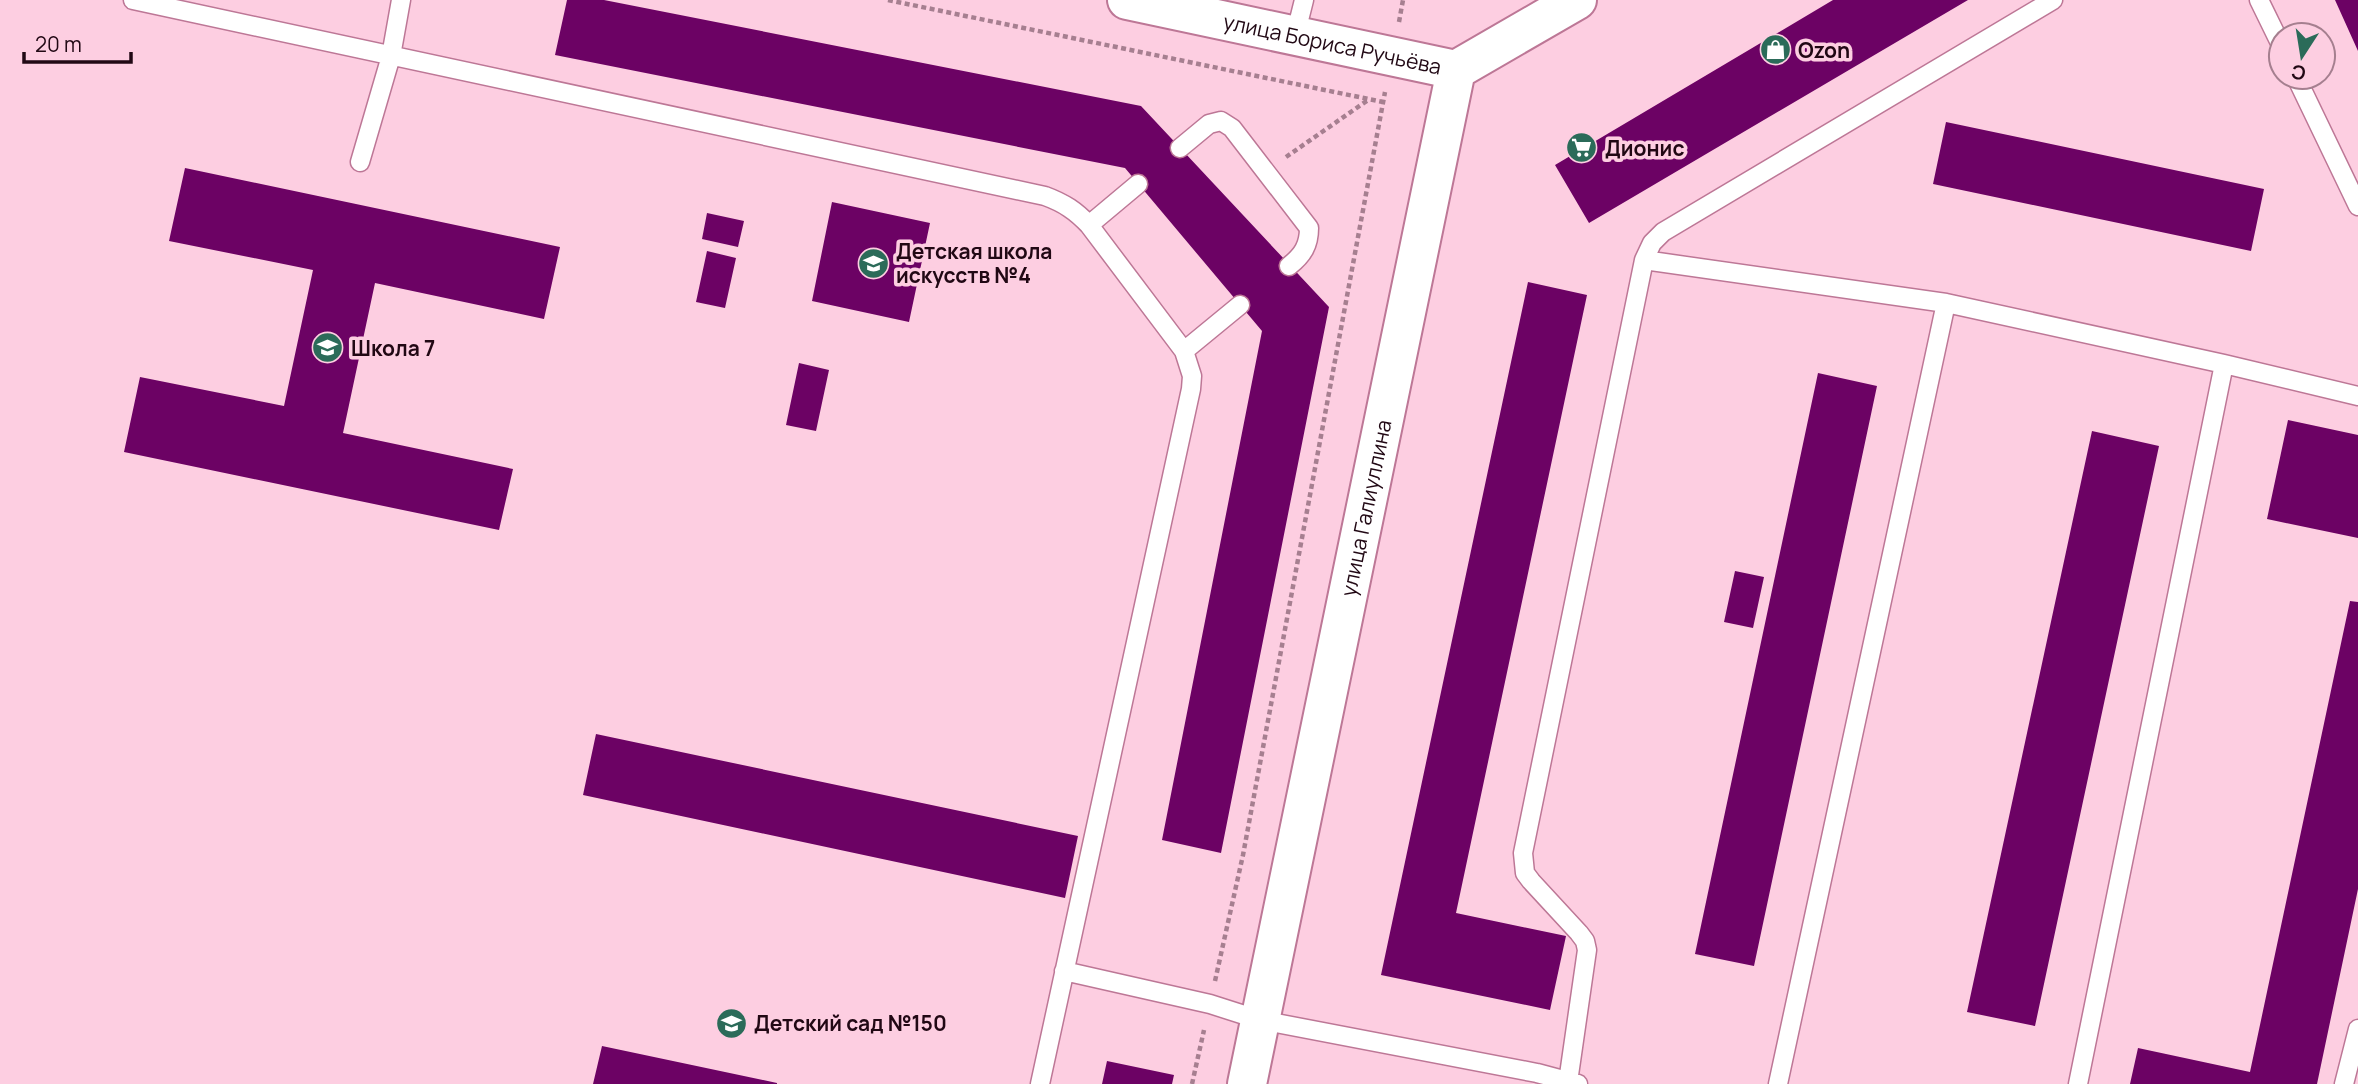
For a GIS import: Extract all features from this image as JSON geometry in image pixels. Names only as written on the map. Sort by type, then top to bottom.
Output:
[{"type":"street","name":"улица Бориса Ручьёва","points":[[1127,0],[1300,18],[1392,57],[1457,70]]},
{"type":"street","points":[[1457,70],[1577,0]]},
{"type":"street","name":"улица Галиуллина","points":[[1247,1084],[1457,70]]},
{"type":"lane","points":[[133,0],[1045,196],[1070,207],[1089,225],[1184,351],[1192,376],[1040,1084]]},
{"type":"lane","points":[[360,162],[391,56],[401,0]]},
{"type":"lane","points":[[1064,971],[1210,1004],[1260,1020],[1536,1079],[1573,1083],[1587,950],[1579,933],[1525,873],[1523,853],[1644,260],[1652,243],[1663,232],[2053,0]]},
{"type":"lane","points":[[2259,0],[2269,21]]},
{"type":"lane","points":[[2303,91],[2358,206]]},
{"type":"lane","points":[[1180,148],[1209,124],[1221,121],[1232,128],[1310,228],[1309,241],[1304,251],[1289,265]]},
{"type":"lane","points":[[1089,225],[1138,184]]},
{"type":"lane","points":[[1644,260],[1946,303],[2358,396]]},
{"type":"lane","points":[[1779,1084],[1946,303]]},
{"type":"lane","points":[[1184,351],[1240,305]]},
{"type":"lane","points":[[2078,1084],[2224,364]]},
{"type":"lane","points":[[2344,1084],[2358,1029]]},
{"type":"path","points":[[888,0],[1384,102]]},
{"type":"path","points":[[1192,1084],[1245,841],[1403,0]]},
{"type":"path","points":[[1265,171],[1369,99]]},
{"type":"building","points":[[567,0],[604,0],[1141,106],[1329,307],[1221,853],[1162,840],[1262,331],[1125,168],[555,55]]},
{"type":"building","points":[[1833,0],[1968,0],[1589,223],[1555,165]]},
{"type":"building","points":[[2335,0],[2358,0],[2358,51]]},
{"type":"building","points":[[1946,122],[2264,189],[2251,251],[1933,184]]},
{"type":"building","name":"Школа 7","points":[[185,168],[560,247],[544,319],[375,283],[343,433],[513,469],[499,530],[124,452],[140,377],[284,406],[313,270],[169,241]]},
{"type":"building","points":[[832,202],[930,223],[909,322],[812,301]]},
{"type":"building","points":[[707,213],[744,221],[738,247],[702,239]]},
{"type":"building","points":[[707,251],[736,258],[725,308],[696,302]]},
{"type":"building","points":[[1528,282],[1587,295],[1456,913],[1566,936],[1550,1010],[1381,975]]},
{"type":"building","points":[[799,363],[829,370],[816,431],[786,425]]},
{"type":"building","points":[[1818,373],[1877,386],[1754,966],[1695,954]]},
{"type":"building","points":[[2288,420],[2358,435],[2358,538],[2267,519]]},
{"type":"building","points":[[2092,431],[2159,446],[2035,1026],[1967,1012]]},
{"type":"building","points":[[1735,571],[1764,577],[1753,628],[1724,622]]},
{"type":"building","points":[[2350,601],[2358,602],[2358,889],[2317,1084],[2130,1084],[2138,1048],[2250,1072]]},
{"type":"building","points":[[596,734],[1078,836],[1065,898],[583,795]]},
{"type":"building","points":[[602,1046],[777,1083],[777,1084],[593,1084]]},
{"type":"building","points":[[1107,1061],[1174,1075],[1172,1084],[1102,1084]]},
{"type":"place","name":"Ozon","points":[[1775,50]]},
{"type":"place","name":"Дионис","points":[[1582,148]]},
{"type":"place","name":"Детская школа искусств №4","points":[[873,263]]},
{"type":"place","name":"Школа 7","points":[[328,348]]},
{"type":"place","name":"Детский сад №150","points":[[731,1023]]}]
